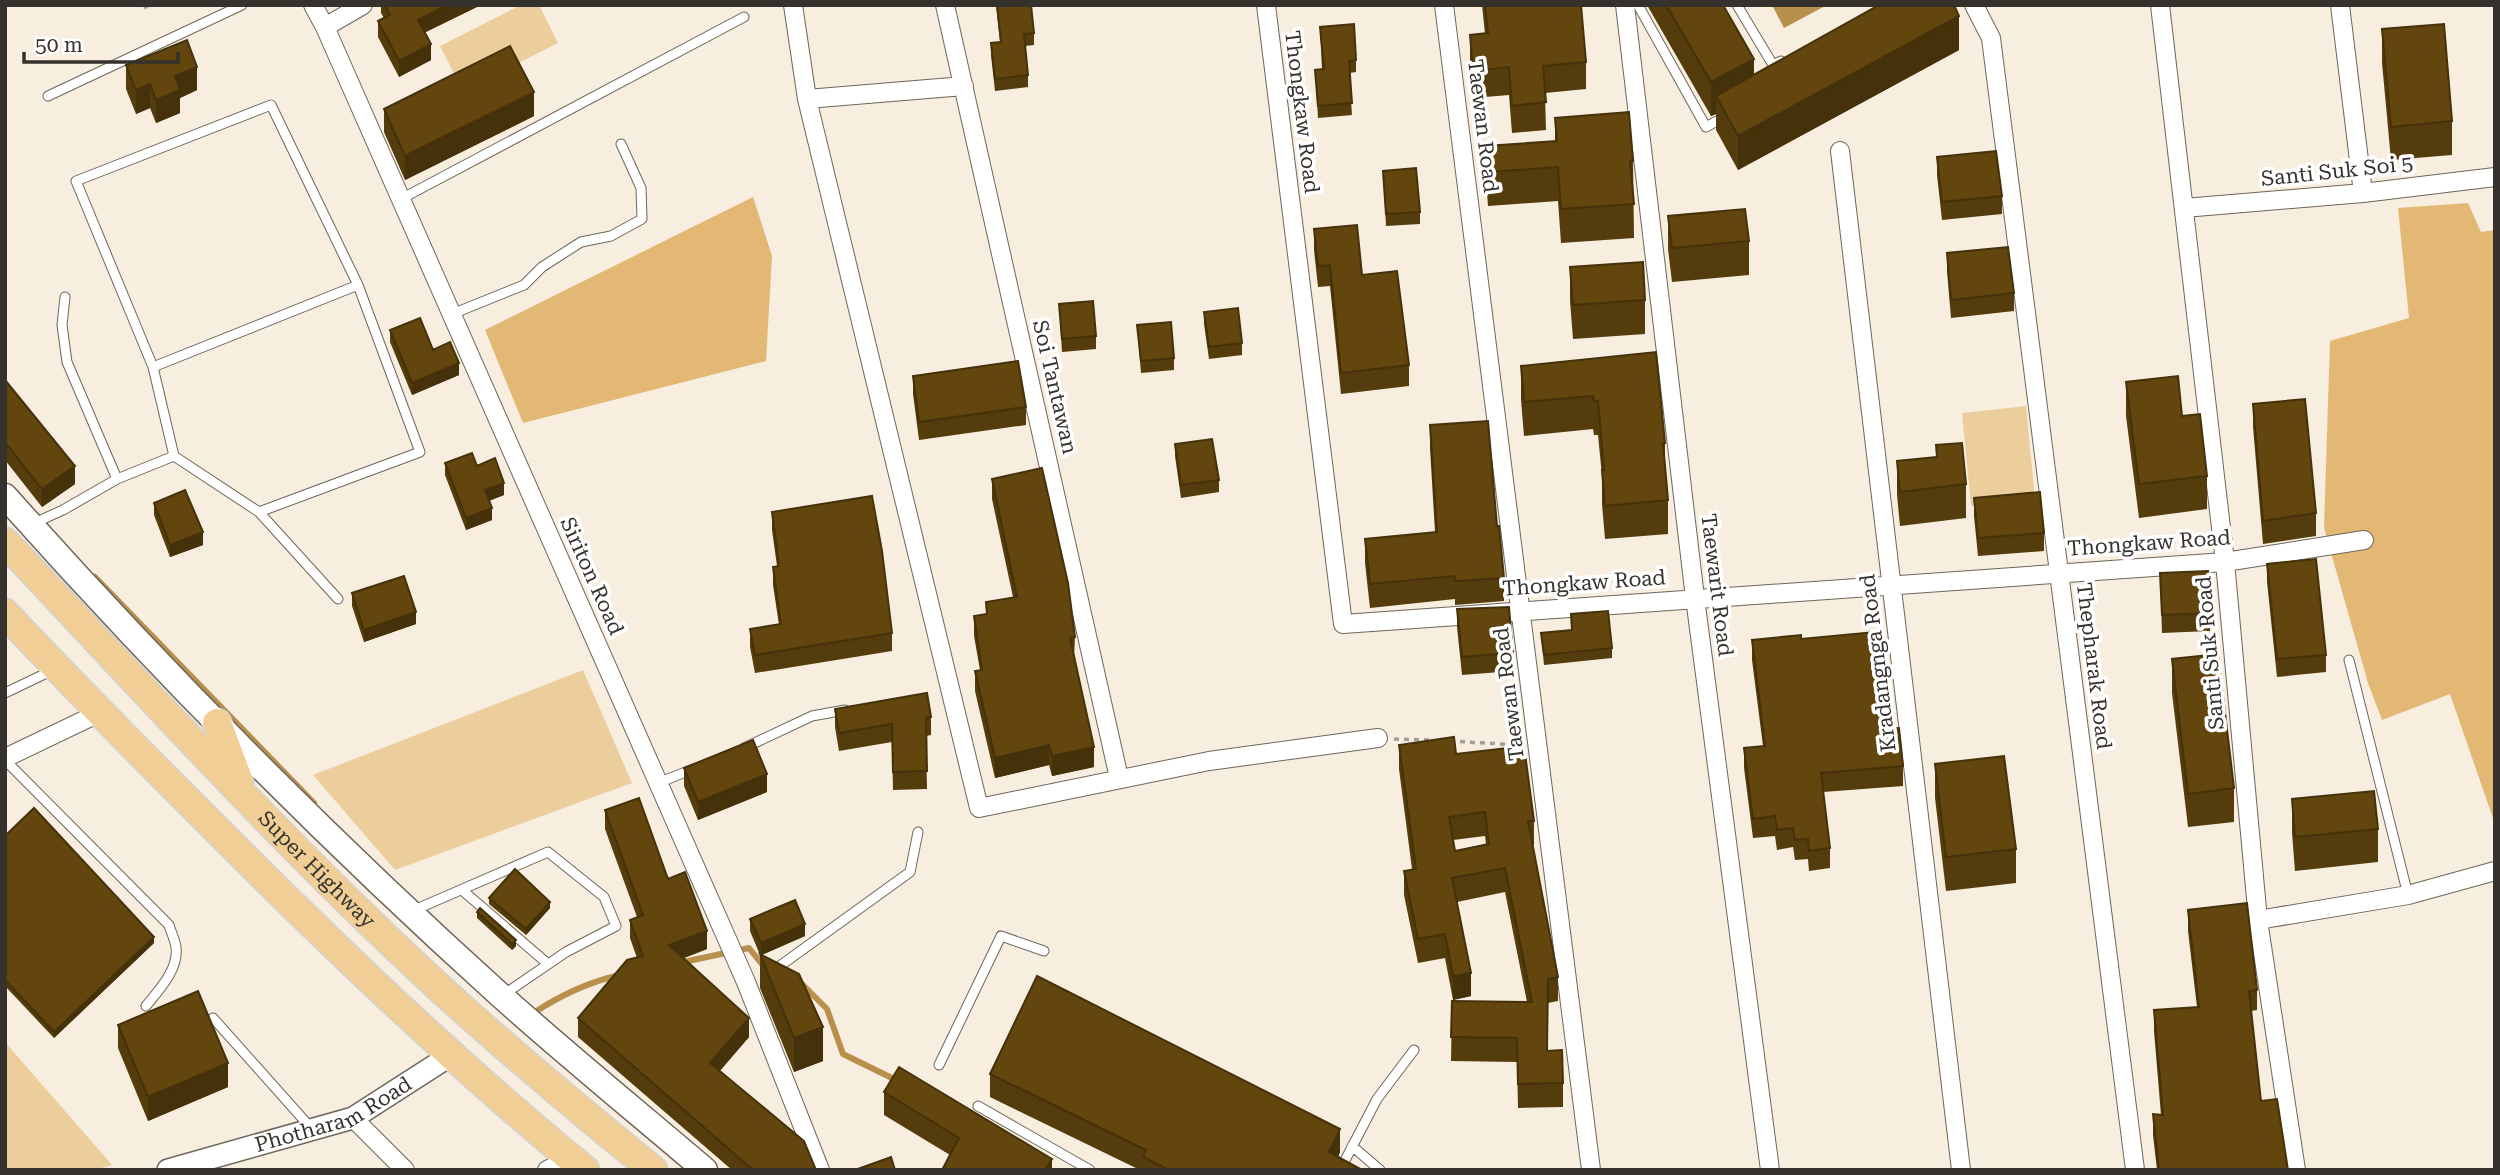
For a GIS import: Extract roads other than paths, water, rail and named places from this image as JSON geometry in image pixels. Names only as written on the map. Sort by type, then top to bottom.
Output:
[{"type":"highway","name":"Super Highway","points":[[5,542],[244,795],[335,887],[466,1012],[653,1170]]},
{"type":"highway","name":"Super Highway","points":[[5,613],[99,713],[296,909],[568,1166]]},
{"type":"highway","points":[[217,723],[244,795]]},
{"type":"main road","points":[[5,496],[217,723],[409,911],[705,1170]]},
{"type":"street","name":"Siriton Road","points":[[313,5],[326,27],[730,948],[747,978],[820,1170]]},
{"type":"street","points":[[326,27],[363,5]]},
{"type":"street","points":[[793,5],[807,99],[979,808],[1209,761],[1378,738]]},
{"type":"street","name":"Soi Tantawan","points":[[946,5],[1119,778]]},
{"type":"street","name":"Thongkaw Road","points":[[1266,5],[1343,624],[2225,562],[2364,540]]},
{"type":"street","name":"Taewan Road","points":[[1444,5],[1591,1170]]},
{"type":"street","name":"Taewarit Road","points":[[1625,5],[1695,598],[1770,1170]]},
{"type":"street","name":"Thepharak Road","points":[[1974,5],[1991,37],[2135,1170]]},
{"type":"street","name":"Santi Suk Road","points":[[2160,5],[2225,562],[2258,920],[2296,1170]]},
{"type":"street","points":[[2340,5],[2362,193]]},
{"type":"street","points":[[807,99],[964,86]]},
{"type":"street","name":"Kradangnga Road","points":[[1840,151],[1961,1170]]},
{"type":"street","name":"Santi Suk Soi 5","points":[[2184,208],[2362,193],[2495,177]]},
{"type":"street","points":[[5,759],[99,713]]},
{"type":"street","points":[[2258,920],[2408,895],[2495,871]]},
{"type":"street","name":"Photharam Road","points":[[168,1170],[352,1118],[451,1055]]},
{"type":"street","points":[[352,1118],[405,1170]]},
{"type":"lane","points":[[48,96],[242,5]]},
{"type":"lane","points":[[1638,5],[1706,127],[1730,114]]},
{"type":"lane","points":[[1737,5],[1772,70],[1796,53]]},
{"type":"lane","points":[[401,200],[744,17]]},
{"type":"lane","points":[[259,512],[420,452],[358,285],[271,105],[76,181],[153,367],[174,456],[259,512],[338,599]]},
{"type":"lane","points":[[452,314],[524,285],[542,267],[581,242],[611,236],[642,219],[641,188],[621,144]]},
{"type":"lane","points":[[153,367],[358,285]]},
{"type":"lane","points":[[65,297],[62,325],[67,362],[117,479]]},
{"type":"lane","points":[[31,525],[117,479],[174,456]]},
{"type":"lane","points":[[2349,660],[2408,895]]},
{"type":"lane","points":[[5,693],[57,668]]},
{"type":"lane","points":[[736,752],[812,716],[849,709]]},
{"type":"lane","points":[[5,759],[169,925],[176,948],[175,958],[166,980],[146,1006]]},
{"type":"lane","points":[[658,783],[697,768]]},
{"type":"lane","points":[[777,968],[910,872],[918,832]]},
{"type":"lane","points":[[409,911],[548,852],[604,897],[616,926],[565,952],[504,994]]},
{"type":"lane","points":[[462,890],[548,964]]},
{"type":"lane","points":[[939,1065],[1001,936],[1044,951]]},
{"type":"lane","points":[[213,1018],[312,1129]]},
{"type":"lane","points":[[1340,1170],[1377,1099],[1414,1050]]},
{"type":"lane","points":[[978,1106],[1090,1170]]},
{"type":"lane","points":[[1352,1146],[1380,1170]]},
{"type":"waterway","points":[[95,577],[314,803]]},
{"type":"waterway","points":[[679,963],[749,948],[765,968]]},
{"type":"waterway","points":[[532,1014],[574,990],[620,975]]},
{"type":"waterway","points":[[800,982],[827,1009],[843,1054],[898,1081]]}]
